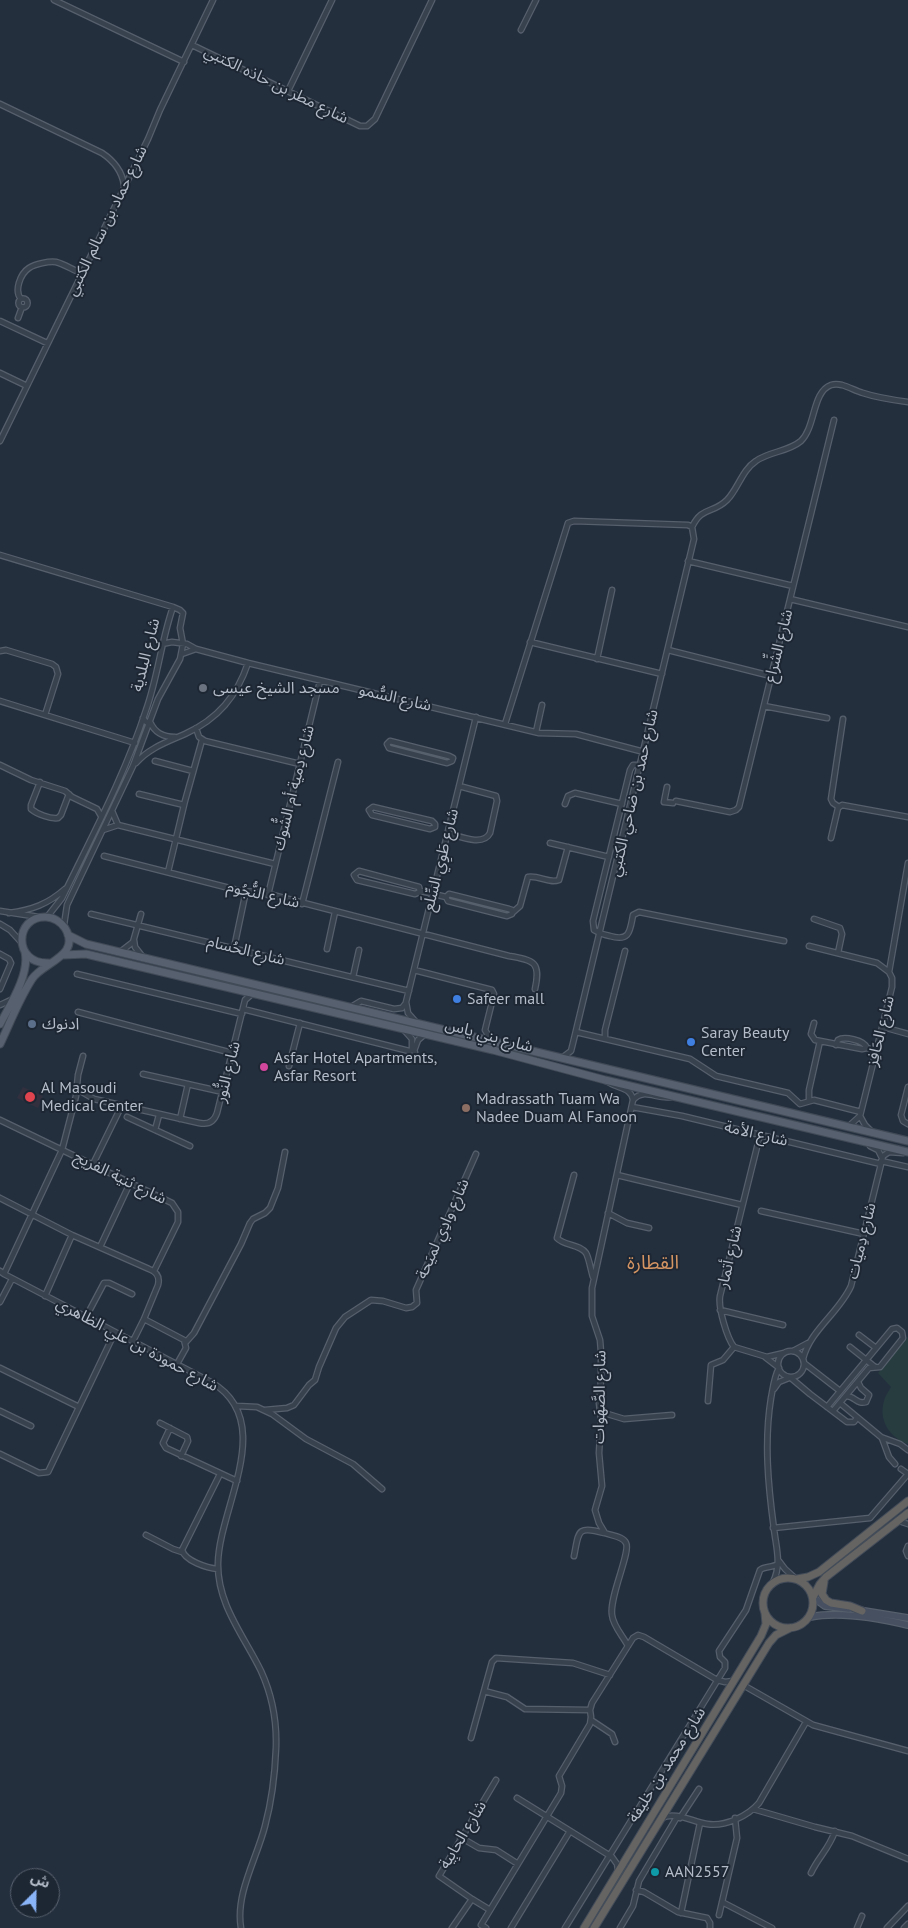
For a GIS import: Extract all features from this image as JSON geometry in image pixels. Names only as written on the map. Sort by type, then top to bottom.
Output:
[{"type":"highway","points":[[796,1578],[807,1586],[813,1598],[814,1605],[810,1617],[802,1625],[790,1628],[775,1625],[765,1614],[763,1605],[763,1596],[773,1582],[787,1577],[808,1577],[819,1572],[908,1501]]},
{"type":"highway","points":[[813,1598],[817,1588],[826,1577],[908,1513]]},
{"type":"highway","points":[[826,1577],[822,1590],[826,1600],[862,1611]]},
{"type":"highway","name":"شارع محمد بن خليفة","points":[[584,1928],[726,1697],[764,1630],[765,1614]]},
{"type":"highway","name":"شارع محمد بن خليفة","points":[[594,1928],[772,1639],[780,1632],[790,1628]]},
{"type":"main road","points":[[0,1044],[32,978],[48,963],[58,960],[68,946],[68,935],[64,926],[56,920],[45,917],[32,921],[25,928],[23,948],[26,968],[2,1021]]},
{"type":"main road","name":"شارع بني ياس","points":[[68,935],[82,943],[908,1141]]},
{"type":"main road","points":[[23,948],[32,960],[48,963]]},
{"type":"main road","name":"شارع بني ياس","points":[[63,955],[86,954],[426,1034],[605,1080],[907,1152]]},
{"type":"main road","points":[[365,1020],[368,1014],[388,1016]]},
{"type":"main road","points":[[589,1076],[600,1067]]},
{"type":"main road","points":[[813,1598],[825,1606],[908,1618]]},
{"type":"main road","points":[[810,1617],[837,1614],[908,1625]]},
{"type":"street","points":[[54,0],[64,2],[184,62]]},
{"type":"street","name":"شارع حماد بن سالم الكتبي","points":[[0,439],[124,187],[213,0]]},
{"type":"street","points":[[288,91],[332,0]]},
{"type":"street","name":"شارع مطر بن حاذه الكتبي","points":[[192,45],[360,126],[369,125],[375,119],[432,0]]},
{"type":"street","points":[[521,30],[536,0]]},
{"type":"street","points":[[0,111],[1,104],[106,156],[119,170],[124,187]]},
{"type":"street","points":[[14,328],[22,307],[25,307],[27,303],[25,299],[21,299],[17,287],[25,271],[32,266],[56,262],[81,274]]},
{"type":"street","points":[[0,321],[47,344]]},
{"type":"street","points":[[0,380],[2,374],[27,386]]},
{"type":"street","points":[[505,724],[566,525],[570,522],[578,522],[688,525],[692,527],[702,513],[720,506],[727,500],[755,461],[790,448],[803,439],[811,425],[820,394],[827,387],[842,384],[872,396],[908,402]]},
{"type":"street","name":"شارع الشِّراع","points":[[666,787],[664,802],[675,802],[728,812],[736,810],[740,804],[834,420]]},
{"type":"street","points":[[683,526],[694,534]]},
{"type":"street","name":"شارع حمد بن ضاحي الكتبي","points":[[571,1051],[668,650],[694,534],[692,527]]},
{"type":"street","points":[[0,555],[172,607]]},
{"type":"street","points":[[688,561],[793,586]]},
{"type":"street","points":[[597,659],[612,590]]},
{"type":"street","points":[[790,599],[908,627]]},
{"type":"street","name":"شارع البلدية","points":[[45,917],[58,905],[68,886],[135,743],[152,688],[172,607],[180,610],[182,613],[180,628],[183,644],[182,654],[158,699],[138,755],[67,905],[64,926]]},
{"type":"street","name":"شارع السُّمو","points":[[162,644],[172,642],[183,644],[248,663],[476,718],[536,732],[576,734],[644,752]]},
{"type":"street","points":[[530,642],[662,674]]},
{"type":"street","points":[[182,654],[196,649]]},
{"type":"street","points":[[0,651],[6,650],[52,664],[56,667],[58,675],[46,715]]},
{"type":"street","points":[[668,650],[771,676]]},
{"type":"street","points":[[133,766],[149,751],[196,728],[213,717],[230,700],[248,663]]},
{"type":"street","name":"شارع دِمية أم الشُّوك","points":[[268,895],[320,681]]},
{"type":"street","points":[[0,701],[135,743]]},
{"type":"street","points":[[536,732],[542,705]]},
{"type":"street","points":[[764,706],[826,718]]},
{"type":"street","points":[[143,718],[146,722],[150,722],[159,734],[177,737]]},
{"type":"street","name":"شارع طَوِي السِّلَع","points":[[406,1002],[476,718]]},
{"type":"street","points":[[839,807],[831,801],[843,719]]},
{"type":"street","points":[[168,872],[202,740],[196,728]]},
{"type":"street","points":[[202,740],[300,764]]},
{"type":"street","points":[[453,760],[447,763],[389,748],[387,744],[390,741],[449,756],[453,760],[465,763]]},
{"type":"street","points":[[131,752],[138,755]]},
{"type":"street","points":[[155,761],[193,771]]},
{"type":"street","points":[[302,904],[338,762]]},
{"type":"street","points":[[0,765],[63,790],[97,808],[107,806]]},
{"type":"street","points":[[641,765],[635,765],[631,768],[592,923],[594,930],[600,934],[617,938],[625,936],[630,931],[633,915],[639,912],[784,941]]},
{"type":"street","points":[[40,782],[31,805],[34,812],[58,818],[69,794]]},
{"type":"street","points":[[436,826],[430,829],[372,815],[369,810],[375,807],[432,821],[436,826],[448,831],[479,840],[486,839],[490,833],[497,801],[496,796],[459,786]]},
{"type":"street","points":[[565,804],[568,796],[574,792],[622,804]]},
{"type":"street","points":[[139,794],[184,805]]},
{"type":"street","points":[[839,807],[844,805],[908,817]]},
{"type":"street","points":[[831,838],[839,807]]},
{"type":"street","points":[[97,808],[101,817]]},
{"type":"street","points":[[112,811],[118,825]]},
{"type":"street","points":[[103,830],[118,825],[275,864]]},
{"type":"street","points":[[550,843],[609,857]]},
{"type":"street","points":[[421,891],[415,894],[358,881],[354,875],[360,872],[419,887],[421,891],[446,897],[448,901],[507,916],[511,915],[520,906],[527,880],[531,876],[552,881],[558,880],[561,877],[568,847]]},
{"type":"street","name":"شارع النُّجُوم","points":[[104,856],[246,892],[257,891],[302,904],[530,960],[538,972],[535,989]]},
{"type":"street","points":[[889,972],[908,863]]},
{"type":"street","points":[[9,913],[30,910],[43,905],[58,896],[68,886]]},
{"type":"street","points":[[234,948],[246,892]]},
{"type":"street","points":[[446,897],[450,894],[509,908],[512,913]]},
{"type":"street","points":[[0,911],[45,917]]},
{"type":"street","points":[[327,948],[335,912]]},
{"type":"street","name":"شارع الحُسام","points":[[91,914],[409,991]]},
{"type":"street","points":[[119,952],[130,946],[134,940],[141,914]]},
{"type":"street","points":[[814,919],[840,928],[842,934],[838,953]]},
{"type":"street","points":[[0,924],[15,934],[23,948]]},
{"type":"street","points":[[134,940],[137,950],[144,958]]},
{"type":"street","name":"شارع الحَافِز","points":[[809,946],[877,963],[889,972],[892,978],[892,987],[883,1027],[861,1114]]},
{"type":"street","points":[[353,978],[359,950]]},
{"type":"street","points":[[606,1039],[604,1030],[625,951]]},
{"type":"street","points":[[0,954],[9,959],[11,964],[0,989]]},
{"type":"street","points":[[414,970],[492,990],[494,994],[486,1030],[487,1036],[492,1041]]},
{"type":"street","points":[[77,974],[411,1051]]},
{"type":"street","points":[[240,990],[246,1000]]},
{"type":"street","name":"شارع النُّور","points":[[77,1089],[94,1099],[204,1124],[213,1121],[218,1113],[246,1000],[253,993]]},
{"type":"street","points":[[2,1021],[0,1006],[12,999]]},
{"type":"street","points":[[351,1007],[361,1000],[398,1009],[402,1008],[406,1002]]},
{"type":"street","points":[[406,1002],[410,1016],[418,1023]]},
{"type":"street","points":[[78,1012],[232,1053]]},
{"type":"street","points":[[814,1023],[811,1037],[820,1041],[862,1050],[867,1048],[876,1050]]},
{"type":"street","points":[[289,1066],[300,1024]]},
{"type":"street","points":[[883,1027],[908,1034]]},
{"type":"street","points":[[404,1029],[412,1040],[411,1051]]},
{"type":"street","points":[[595,1036],[604,1030]]},
{"type":"street","points":[[576,1032],[690,1060],[716,1076],[788,1093],[800,1104],[814,1100],[861,1114]]},
{"type":"street","points":[[411,1051],[418,1040],[426,1034]]},
{"type":"street","points":[[836,1045],[841,1038],[864,1043],[867,1048]]},
{"type":"street","points":[[809,1101],[808,1094],[820,1041]]},
{"type":"street","points":[[563,1057],[571,1051],[578,1061]]},
{"type":"street","points":[[1,1273],[32,1214],[62,1150],[83,1056]]},
{"type":"street","points":[[143,1074],[223,1092]]},
{"type":"street","points":[[605,1080],[613,1085],[629,1090],[633,1100]]},
{"type":"street","points":[[180,1119],[188,1084]]},
{"type":"street","points":[[908,1087],[902,1115],[903,1121],[908,1124]]},
{"type":"street","points":[[633,1100],[643,1093],[664,1098],[672,1096]]},
{"type":"street","name":"شارع الصَّهَوات","points":[[605,1533],[599,1524],[595,1510],[602,1486],[599,1453],[601,1412],[599,1403],[602,1372],[601,1348],[591,1310],[593,1277],[633,1100]]},
{"type":"street","points":[[93,1164],[122,1105]]},
{"type":"street","name":"شارع الأمة","points":[[632,1107],[682,1116],[908,1167]]},
{"type":"street","points":[[155,1130],[159,1114]]},
{"type":"street","points":[[848,1126],[861,1114]]},
{"type":"street","points":[[861,1114],[865,1125],[872,1132]]},
{"type":"street","points":[[127,1117],[190,1146]]},
{"type":"street","name":"شارع ثنية الفريج","points":[[0,1120],[168,1200],[176,1207],[178,1222],[154,1271]]},
{"type":"street","name":"شارع أتمار","points":[[734,1347],[720,1310],[720,1300],[760,1135]]},
{"type":"street","points":[[861,1141],[878,1150],[882,1161]]},
{"type":"street","points":[[177,1364],[186,1348],[186,1342],[194,1333],[241,1244],[250,1223],[270,1208],[278,1188],[285,1152]]},
{"type":"street","points":[[882,1161],[887,1152],[907,1152]]},
{"type":"street","name":"شارع وادِي لميَحة","points":[[265,1410],[287,1408],[294,1404],[309,1384],[315,1380],[336,1328],[345,1317],[371,1300],[383,1301],[406,1308],[412,1307],[417,1303],[416,1290],[476,1154]]},
{"type":"street","name":"شارع دِميات","points":[[792,1352],[809,1342],[849,1291],[882,1161]]},
{"type":"street","points":[[617,1175],[742,1205]]},
{"type":"street","points":[[574,1176],[557,1238],[561,1242],[581,1249],[586,1253],[593,1277]]},
{"type":"street","points":[[100,1247],[130,1183]]},
{"type":"street","points":[[0,1198],[72,1234],[154,1271],[159,1282],[133,1341]]},
{"type":"street","points":[[761,1211],[864,1234]]},
{"type":"street","points":[[608,1213],[622,1221],[649,1228]]},
{"type":"street","points":[[45,1296],[72,1234]]},
{"type":"street","name":"شارع حمودة بن علي الظاهري","points":[[1,1273],[220,1388],[237,1406]]},
{"type":"street","points":[[0,1302],[12,1279]]},
{"type":"street","points":[[86,1317],[104,1283],[109,1283],[132,1294]]},
{"type":"street","points":[[720,1310],[784,1325]]},
{"type":"street","points":[[144,1319],[182,1338],[186,1342]]},
{"type":"street","points":[[827,1407],[892,1329],[897,1328],[903,1333],[903,1338],[880,1367],[870,1368],[834,1411]]},
{"type":"street","points":[[0,1454],[40,1473],[46,1474],[50,1470],[115,1332]]},
{"type":"street","points":[[859,1334],[876,1348]]},
{"type":"street","name":"شارع دِميات","points":[[804,1361],[809,1342]]},
{"type":"street","points":[[708,1401],[711,1365],[723,1360],[734,1347],[764,1356],[797,1353],[840,1391]]},
{"type":"street","points":[[850,1347],[876,1368]]},
{"type":"street","points":[[773,1582],[778,1557],[773,1528],[766,1440],[772,1393],[779,1359],[784,1353]]},
{"type":"street","points":[[764,1356],[778,1367],[783,1375],[791,1378],[849,1423],[857,1418]]},
{"type":"street","points":[[772,1393],[779,1382],[801,1373],[804,1361]]},
{"type":"street","points":[[0,1368],[79,1407]]},
{"type":"street","points":[[846,1396],[851,1396],[860,1403],[866,1402],[869,1395],[860,1387],[858,1382]]},
{"type":"street","points":[[840,1404],[881,1437],[908,1450]]},
{"type":"street","points":[[241,1928],[240,1918],[244,1895],[264,1831],[271,1797],[275,1761],[276,1724],[265,1682],[227,1609],[218,1569],[222,1532],[237,1481],[243,1438],[237,1406],[251,1405],[279,1418],[314,1444],[354,1464],[382,1489]]},
{"type":"street","points":[[0,1411],[31,1426]]},
{"type":"street","points":[[601,1412],[624,1419],[672,1415]]},
{"type":"street","points":[[160,1423],[188,1438],[181,1456]]},
{"type":"street","points":[[170,1428],[163,1445],[166,1448],[237,1481]]},
{"type":"street","points":[[881,1437],[890,1460],[895,1464]]},
{"type":"street","points":[[887,1452],[890,1446],[896,1443]]},
{"type":"street","points":[[773,1528],[870,1518],[908,1474],[901,1469]]},
{"type":"street","points":[[182,1552],[183,1545],[220,1474]]},
{"type":"street","points":[[897,1521],[908,1524]]},
{"type":"street","points":[[574,1556],[582,1530],[588,1529],[622,1538],[627,1545],[627,1552],[618,1578],[612,1612],[615,1624],[628,1646]]},
{"type":"street","points":[[146,1534],[173,1550],[182,1552],[185,1556],[208,1567],[218,1569]]},
{"type":"street","points":[[908,1546],[906,1551],[908,1556]]},
{"type":"street","points":[[778,1557],[785,1569],[796,1578]]},
{"type":"street","points":[[565,1928],[611,1856],[726,1664],[720,1657],[719,1651],[746,1610],[759,1571],[762,1568],[772,1568],[778,1564]]},
{"type":"street","points":[[483,1926],[490,1910],[561,1793],[560,1773],[591,1720],[590,1710],[592,1703],[635,1636],[642,1635],[717,1680],[724,1687],[726,1697]]},
{"type":"street","points":[[471,1738],[492,1662],[499,1657],[573,1662],[610,1675]]},
{"type":"street","points":[[717,1680],[728,1682],[736,1679]]},
{"type":"street","points":[[743,1685],[806,1722],[908,1751]]},
{"type":"street","points":[[484,1691],[507,1698],[525,1709],[590,1710]]},
{"type":"street","points":[[591,1720],[612,1734],[615,1742]]},
{"type":"street","points":[[670,1804],[670,1811],[679,1817],[712,1825],[725,1823],[753,1809],[762,1798],[806,1722]]},
{"type":"street","name":"شارع الحابِية","points":[[472,1899],[439,1876],[460,1837],[496,1780]]},
{"type":"street","points":[[620,1928],[633,1906],[639,1881],[698,1788]]},
{"type":"street","points":[[517,1798],[611,1856],[617,1864],[618,1872]]},
{"type":"street","points":[[753,1809],[852,1836],[908,1859]]},
{"type":"street","points":[[660,1819],[679,1817]]},
{"type":"street","points":[[719,1915],[737,1838],[735,1818]]},
{"type":"street","points":[[681,1913],[700,1823]]},
{"type":"street","points":[[512,1928],[570,1831]]},
{"type":"street","points":[[811,1873],[819,1858],[829,1848],[835,1831]]},
{"type":"street","points":[[460,1837],[479,1848],[496,1850],[518,1864]]},
{"type":"street","points":[[611,1856],[622,1857],[628,1855]]},
{"type":"street","points":[[636,1890],[644,1892],[681,1913],[707,1918],[710,1928]]},
{"type":"street","points":[[452,1928],[472,1899],[490,1910]]},
{"type":"street","points":[[722,1902],[772,1928]]},
{"type":"street","points":[[887,1928],[908,1906]]},
{"type":"street","points":[[857,1928],[862,1916]]},
{"type":"street","points":[[904,1928],[908,1924]]},
{"type":"shaded area","name":"Al Masoudi Medical Center","points":[[23,1087],[43,1096],[38,1108],[17,1098]]},
{"type":"green space","points":[[908,1337],[908,1444],[891,1433],[884,1421],[883,1408],[885,1397],[891,1387],[878,1373]]},
{"type":"place","name":"مسجد الشيخ عيسى","points":[[203,688]]},
{"type":"place","name":"Safeer mall","points":[[457,999]]},
{"type":"place","name":"ادنوك","points":[[32,1024]]},
{"type":"place","name":"Saray Beauty Center","points":[[691,1042]]},
{"type":"place","name":"Asfar Hotel Apartments, Asfar Resort","points":[[264,1067]]},
{"type":"place","name":"Al Masoudi Medical Center","points":[[30,1097]]},
{"type":"place","name":"Madrassath Tuam Wa Nadee Duam Al Fanoon","points":[[466,1108]]},
{"type":"place","name":"AAN2557","points":[[655,1872]]},
{"type":"district","name":"القطارة","points":[[653,1264]]}]
